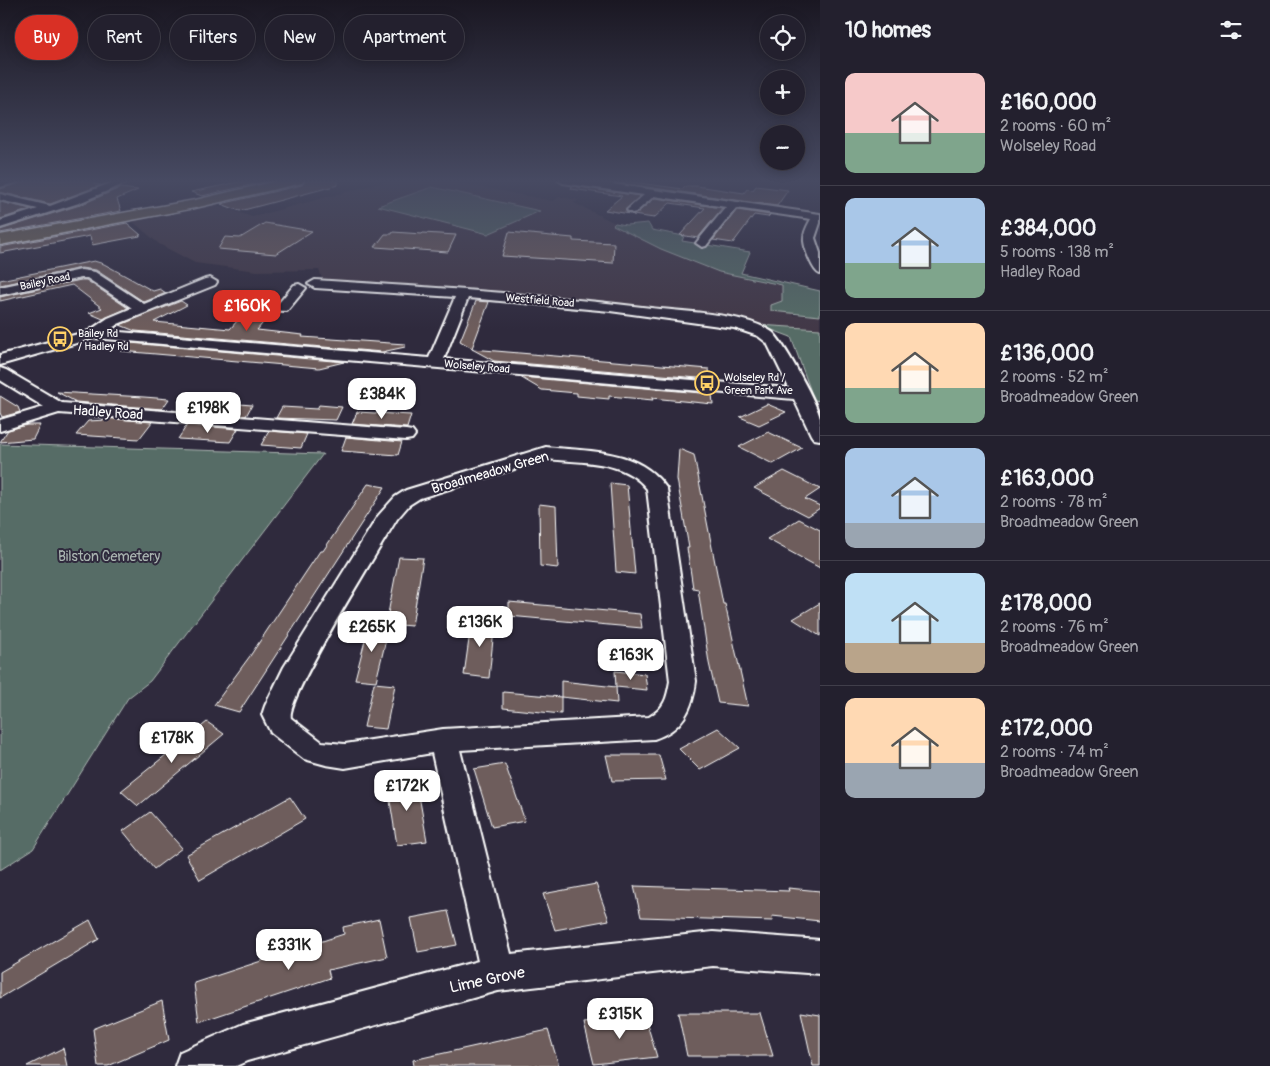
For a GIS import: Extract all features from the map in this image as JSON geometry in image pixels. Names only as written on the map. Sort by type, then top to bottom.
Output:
[{"type":"highway","points":[[0,240],[56,230]]},
{"type":"street","points":[[702,243],[713,230]]},
{"type":"street","points":[[809,230],[808,238],[820,270]]},
{"type":"street","name":"Bailey Road","points":[[0,291],[81,274],[90,275],[141,308]]},
{"type":"street","points":[[0,360],[94,334],[113,321],[141,308],[210,282]]},
{"type":"street","name":"Westfield Road","points":[[232,304],[282,308],[298,288],[307,288],[315,284],[617,307],[708,319],[762,333],[771,338],[779,349],[800,394]]},
{"type":"street","points":[[435,363],[463,294]]},
{"type":"street","name":"Wolseley Road","points":[[94,334],[800,394]]},
{"type":"street","name":"Hadley Road","points":[[0,373],[58,408],[406,435]]},
{"type":"street","points":[[800,394],[820,435]]},
{"type":"street","points":[[0,426],[58,408]]},
{"type":"street","name":"Broadmeadow Green","points":[[546,453],[609,460],[625,464],[647,476],[657,489],[683,681],[680,703],[669,720],[654,728],[443,740],[345,756],[326,754],[314,750],[281,725],[276,715],[278,706],[293,674],[388,516],[402,501],[413,494],[546,453]]},
{"type":"street","points":[[443,740],[498,973]]},
{"type":"street","name":"Lime Grove","points":[[194,1066],[243,1043],[498,973],[713,949],[820,957]]},
{"type":"shaded area","points":[[142,230],[652,230],[684,236],[682,241],[693,243],[720,272],[782,285],[782,301],[794,315],[820,316],[820,329],[759,325],[323,281],[319,270],[257,271],[195,263],[159,244]]},
{"type":"green space","points":[[471,230],[498,230],[488,234]]},
{"type":"green space","points":[[622,230],[652,230],[684,236],[682,241],[750,252],[741,273],[820,291],[820,316],[771,311],[771,305],[782,301],[782,285],[719,272],[661,249]]},
{"type":"green space","points":[[759,325],[820,329],[820,401],[814,400],[791,337]]},
{"type":"green space","name":"Bilston Cemetery","points":[[0,444],[323,454],[150,681],[128,698],[33,849],[0,870]]},
{"type":"building","points":[[1,230],[18,230],[0,233]]},
{"type":"building","points":[[91,230],[135,230],[141,235],[92,245],[90,236],[0,253],[0,247]]},
{"type":"building","points":[[254,230],[312,231],[276,254],[218,249],[225,237],[240,238]]},
{"type":"building","points":[[685,230],[705,230],[698,238],[680,235]]},
{"type":"building","points":[[721,230],[743,230],[733,243],[713,240]]},
{"type":"building","points":[[393,232],[456,235],[448,252],[375,247],[385,234],[392,234]]},
{"type":"building","points":[[509,232],[573,238],[573,241],[614,243],[613,263],[502,256]]},
{"type":"building","points":[[94,261],[104,264],[153,291],[160,289],[166,293],[144,302],[96,270],[81,268],[0,285],[0,280]]},
{"type":"building","points":[[86,280],[128,308],[103,319],[89,313],[102,308],[72,285],[0,301],[0,297]]},
{"type":"building","points":[[181,301],[187,305],[154,322],[230,329],[246,311],[272,312],[257,330],[303,335],[302,337],[405,344],[405,347],[382,352],[135,331],[120,325]]},
{"type":"building","points":[[476,301],[489,302],[472,348],[460,341]]},
{"type":"building","points":[[130,343],[344,362],[319,368],[121,351]]},
{"type":"building","points":[[472,349],[709,369],[710,379],[494,361]]},
{"type":"building","points":[[520,377],[712,394],[713,404],[652,398],[653,400],[609,396],[609,399],[577,396],[577,393],[542,390]]},
{"type":"building","points":[[57,392],[169,399],[162,409],[76,402]]},
{"type":"building","points":[[0,396],[18,407],[20,412],[2,417],[0,413]]},
{"type":"building","points":[[202,401],[252,405],[246,416],[196,412]]},
{"type":"building","points":[[767,404],[786,412],[759,425],[740,417]]},
{"type":"building","points":[[319,405],[342,407],[336,420],[276,418],[282,407],[317,409]]},
{"type":"building","points":[[357,412],[411,415],[407,428],[352,424]]},
{"type":"building","points":[[105,418],[152,422],[139,439],[76,435],[88,421],[107,420]]},
{"type":"building","points":[[27,425],[40,425],[33,439],[0,442],[8,430]]},
{"type":"building","points":[[187,425],[238,429],[230,442],[178,439]]},
{"type":"building","points":[[269,431],[307,434],[301,448],[261,445]]},
{"type":"building","points":[[768,432],[802,448],[773,464],[739,447]]},
{"type":"building","points":[[346,437],[402,442],[398,455],[341,451]]},
{"type":"building","points":[[679,449],[694,455],[723,604],[725,604],[748,706],[718,703],[709,663],[698,589],[693,588],[687,548],[689,548],[677,479]]},
{"type":"building","points":[[784,471],[820,489],[805,499],[820,506],[820,508],[808,516],[754,488]]},
{"type":"building","points":[[610,483],[627,485],[635,574],[616,572]]},
{"type":"building","points":[[368,484],[385,487],[239,712],[214,705],[250,656],[320,551],[323,551]]},
{"type":"building","points":[[539,504],[556,506],[558,568],[540,566]]},
{"type":"building","points":[[799,519],[820,530],[820,568],[767,539]]},
{"type":"building","points":[[399,557],[423,558],[412,626],[386,624]]},
{"type":"building","points":[[509,602],[640,614],[642,628],[509,616]]},
{"type":"building","points":[[820,603],[820,636],[793,619]]},
{"type":"building","points":[[472,618],[495,620],[489,678],[464,675]]},
{"type":"building","points":[[369,625],[389,627],[376,681],[355,679]]},
{"type":"building","points":[[615,671],[645,674],[647,690],[616,687]]},
{"type":"building","points":[[561,681],[616,687],[617,703],[561,697]]},
{"type":"building","points":[[374,683],[395,685],[386,729],[364,727]]},
{"type":"building","points":[[503,692],[561,697],[561,714],[503,708]]},
{"type":"building","points":[[207,722],[224,734],[138,806],[121,791]]},
{"type":"building","points":[[718,728],[740,748],[700,770],[679,749]]},
{"type":"building","points":[[606,755],[659,755],[666,780],[612,781]]},
{"type":"building","points":[[505,764],[525,821],[492,827],[474,769]]},
{"type":"building","points":[[416,778],[427,841],[397,845],[387,782]]},
{"type":"building","points":[[290,797],[305,819],[200,880],[186,855]]},
{"type":"building","points":[[150,812],[182,848],[154,869],[123,831]]},
{"type":"building","points":[[596,884],[609,920],[555,930],[543,894]]},
{"type":"building","points":[[634,886],[789,891],[788,888],[820,891],[820,921],[772,916],[773,921],[641,917]]},
{"type":"building","points":[[448,911],[457,945],[418,952],[411,918]]},
{"type":"building","points":[[379,919],[387,957],[328,970],[330,978],[199,1022],[194,983],[344,934],[343,927]]},
{"type":"building","points":[[90,920],[99,939],[0,998],[0,972]]},
{"type":"building","points":[[162,1001],[169,1040],[108,1066],[98,1066],[93,1029]]},
{"type":"building","points":[[801,1012],[820,1015],[820,1066],[813,1066]]},
{"type":"building","points":[[678,1013],[760,1013],[773,1056],[687,1056]]},
{"type":"building","points":[[645,1017],[657,1057],[594,1064],[584,1023]]},
{"type":"building","points":[[548,1030],[559,1066],[414,1066],[413,1060]]},
{"type":"building","points":[[63,1048],[67,1066],[27,1066]]},
{"type":"place","name":"Bailey Rd / Hadley Rd","points":[[60,339]]},
{"type":"place","name":"Wolseley Rd / Green Park Ave","points":[[707,383]]}]
